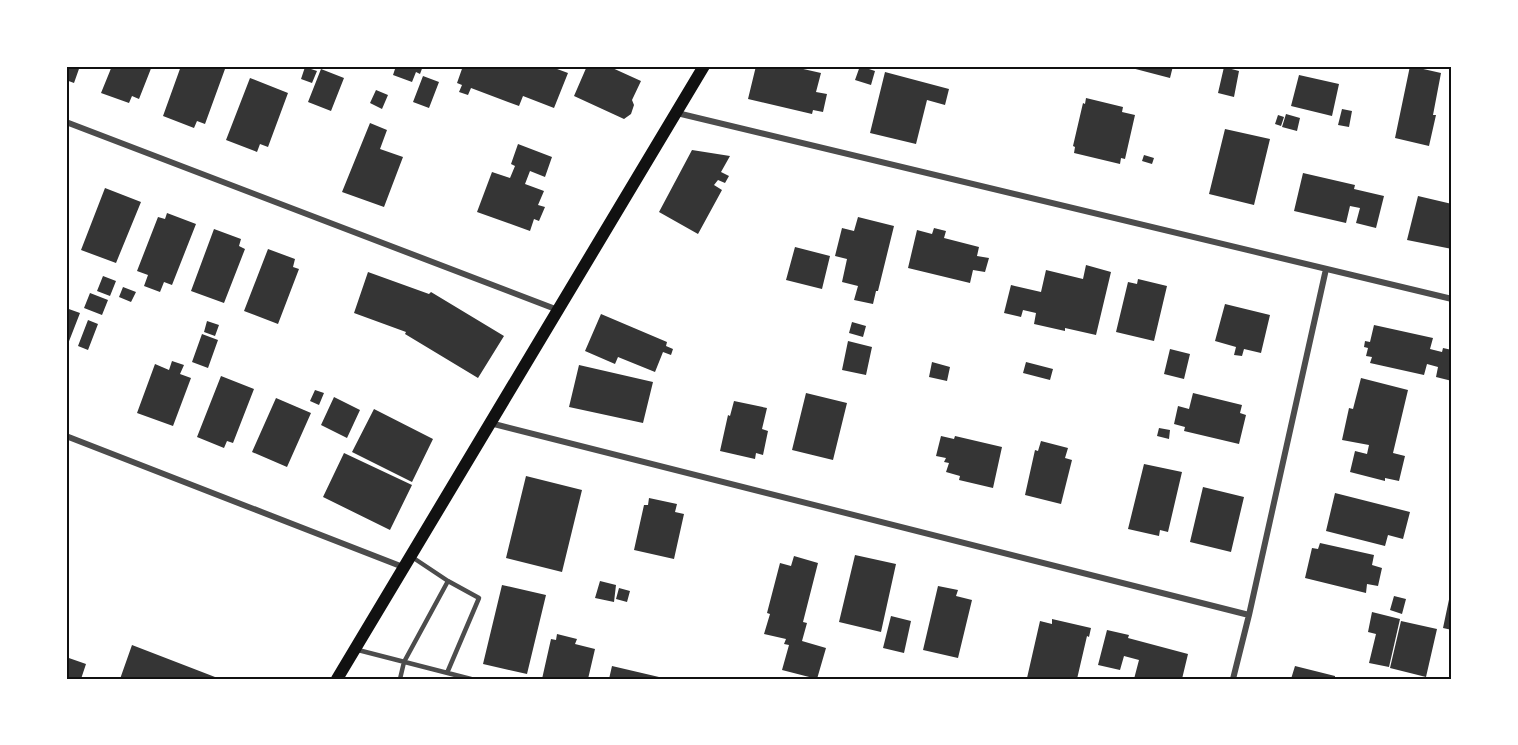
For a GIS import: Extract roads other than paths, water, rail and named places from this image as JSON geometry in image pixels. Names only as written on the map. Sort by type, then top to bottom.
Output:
[{"type":"main road","points":[[337,679],[704,66]]},
{"type":"street","points":[[676,113],[1452,299]]},
{"type":"street","points":[[66,122],[558,310]]},
{"type":"street","points":[[1233,679],[1326,270]]},
{"type":"street","points":[[490,423],[1249,615]]},
{"type":"street","points":[[66,436],[407,562]]},
{"type":"lane","points":[[407,562],[479,598],[447,673]]},
{"type":"lane","points":[[400,679],[404,662],[447,581]]},
{"type":"lane","points":[[355,649],[471,679]]}]
